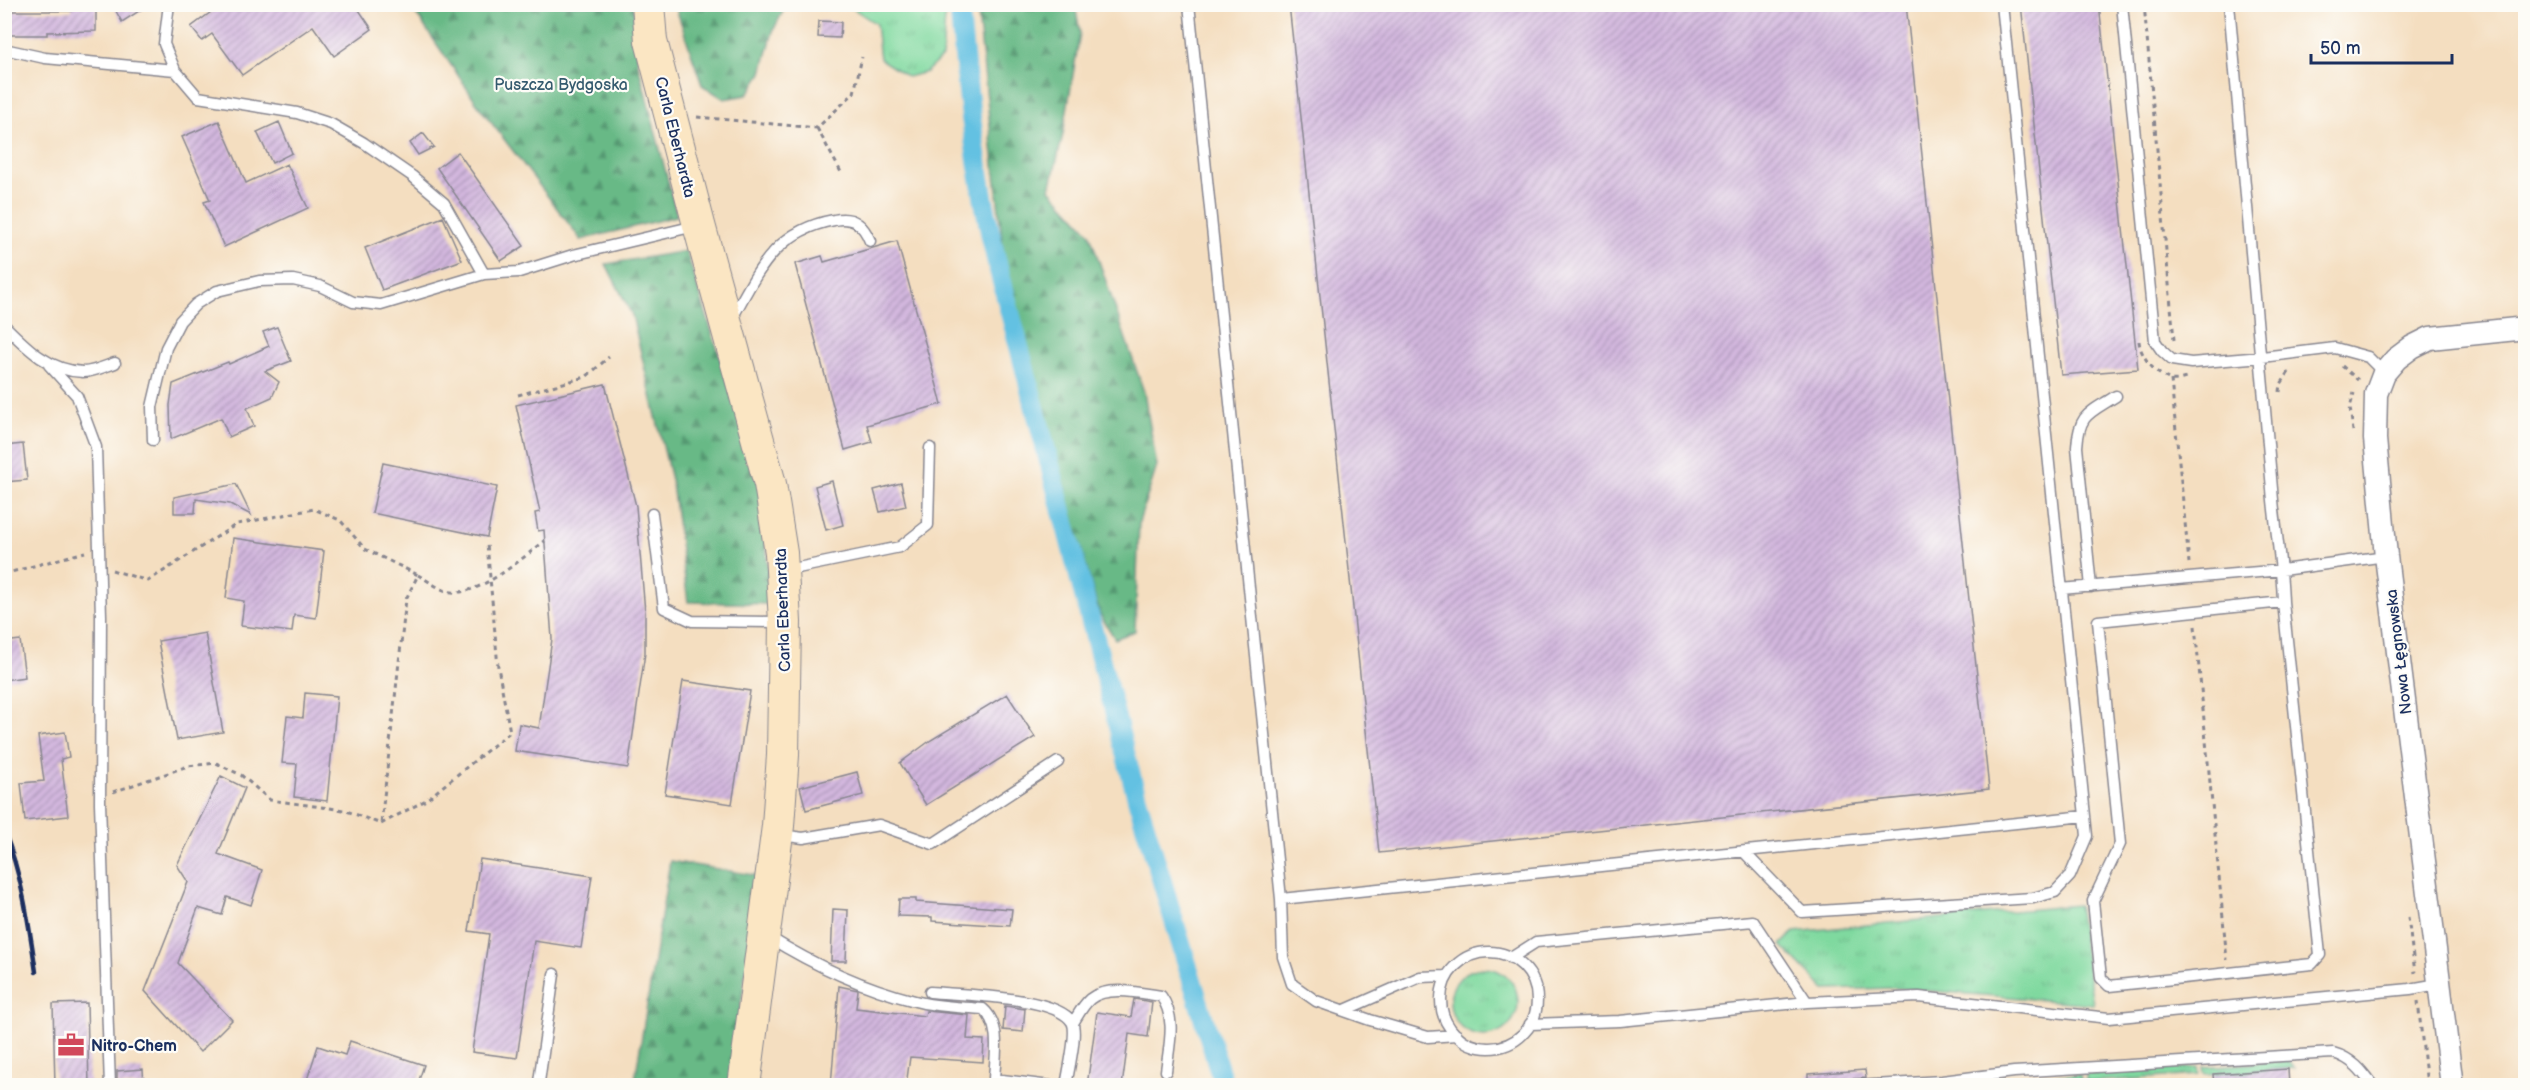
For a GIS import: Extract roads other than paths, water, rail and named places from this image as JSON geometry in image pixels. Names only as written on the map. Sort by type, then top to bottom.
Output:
[{"type":"street","name":"Carla Eberhardta","points":[[648,4],[651,40],[770,484],[783,572],[786,622],[783,755],[777,834],[744,1086]]},
{"type":"street","name":"Nowa Łęgnowska","points":[[2452,1086],[2386,556],[2375,439],[2376,394],[2384,373],[2396,359],[2412,347],[2430,338],[2526,328]]},
{"type":"lane","points":[[169,4],[164,44],[174,70],[198,97],[297,113],[331,124],[364,143],[412,176],[444,203],[484,274]]},
{"type":"lane","points":[[1189,4],[1281,899],[1283,957],[1292,984],[1316,1002],[1428,1037],[1456,1035]]},
{"type":"lane","points":[[1744,852],[1802,912],[2033,898],[2055,892],[2070,876],[2087,836],[2002,4]]},
{"type":"lane","points":[[2122,4],[2155,341],[2162,351],[2172,360],[2191,363],[2335,348],[2368,357],[2384,373]]},
{"type":"lane","points":[[2229,4],[2266,398],[2272,490],[2320,955],[2312,964],[2109,986],[2101,978],[2093,902],[2120,844],[2098,621],[2283,602]]},
{"type":"lane","points":[[4,49],[45,58],[174,70]]},
{"type":"lane","points":[[727,328],[757,273],[772,253],[791,235],[811,225],[837,219],[852,220],[864,228],[870,241]]},
{"type":"lane","points":[[153,440],[152,407],[166,348],[180,321],[196,304],[217,291],[259,281],[293,280],[320,286],[353,302],[381,305],[484,274],[519,272],[573,255],[699,225]]},
{"type":"lane","points":[[4,326],[22,344],[49,365],[77,396],[96,447],[99,548],[100,795],[110,1086]]},
{"type":"lane","points":[[49,365],[85,372],[115,363]]},
{"type":"lane","points":[[2091,587],[2077,447],[2078,428],[2085,416],[2116,396]]},
{"type":"lane","points":[[783,572],[900,547],[928,525],[930,448]]},
{"type":"lane","points":[[652,514],[664,608],[692,621],[786,622]]},
{"type":"lane","points":[[2061,589],[2282,570],[2386,556]]},
{"type":"lane","points":[[777,834],[803,838],[879,825],[933,844],[1058,762]]},
{"type":"lane","points":[[1281,899],[2085,816]]},
{"type":"lane","points":[[1511,958],[1536,942],[1753,921],[1807,1002]]},
{"type":"lane","points":[[765,934],[800,957],[848,978],[916,1002],[984,1009],[990,1015],[994,1025],[993,1082],[1050,1086]]},
{"type":"lane","points":[[1487,952],[1504,954],[1511,958],[1529,974],[1536,988],[1537,1004],[1530,1024],[1525,1032],[1514,1041],[1499,1047],[1484,1048],[1469,1044],[1456,1035],[1447,1023],[1442,1008],[1442,992],[1448,976],[1458,964],[1471,955],[1487,952]]},
{"type":"lane","points":[[533,1086],[539,1082],[554,974]]},
{"type":"lane","points":[[1345,1010],[1420,976],[1448,976]]},
{"type":"lane","points":[[1530,1024],[1620,1021],[1807,1002],[1919,997],[2109,1018],[2410,989],[2438,984]]},
{"type":"lane","points":[[930,992],[1040,1003],[1060,1010],[1073,1023],[1074,1034],[1066,1086]]},
{"type":"lane","points":[[1073,1023],[1090,999],[1100,994],[1141,993],[1161,996],[1168,1006],[1172,1020],[1166,1071]]},
{"type":"lane","points":[[1857,1086],[1942,1081],[2014,1072],[2334,1053],[2343,1056],[2360,1068],[2373,1086]]},
{"type":"waterway","points":[[959,4],[978,164],[996,259],[1138,802],[1224,1086]]},
{"type":"railway","points":[[4,831],[28,918],[36,972]]},
{"type":"place","name":"Nitro-Chem","points":[[71,1045]]},
{"type":"park label","name":"Puszcza Bydgoska","points":[[561,84]]}]
